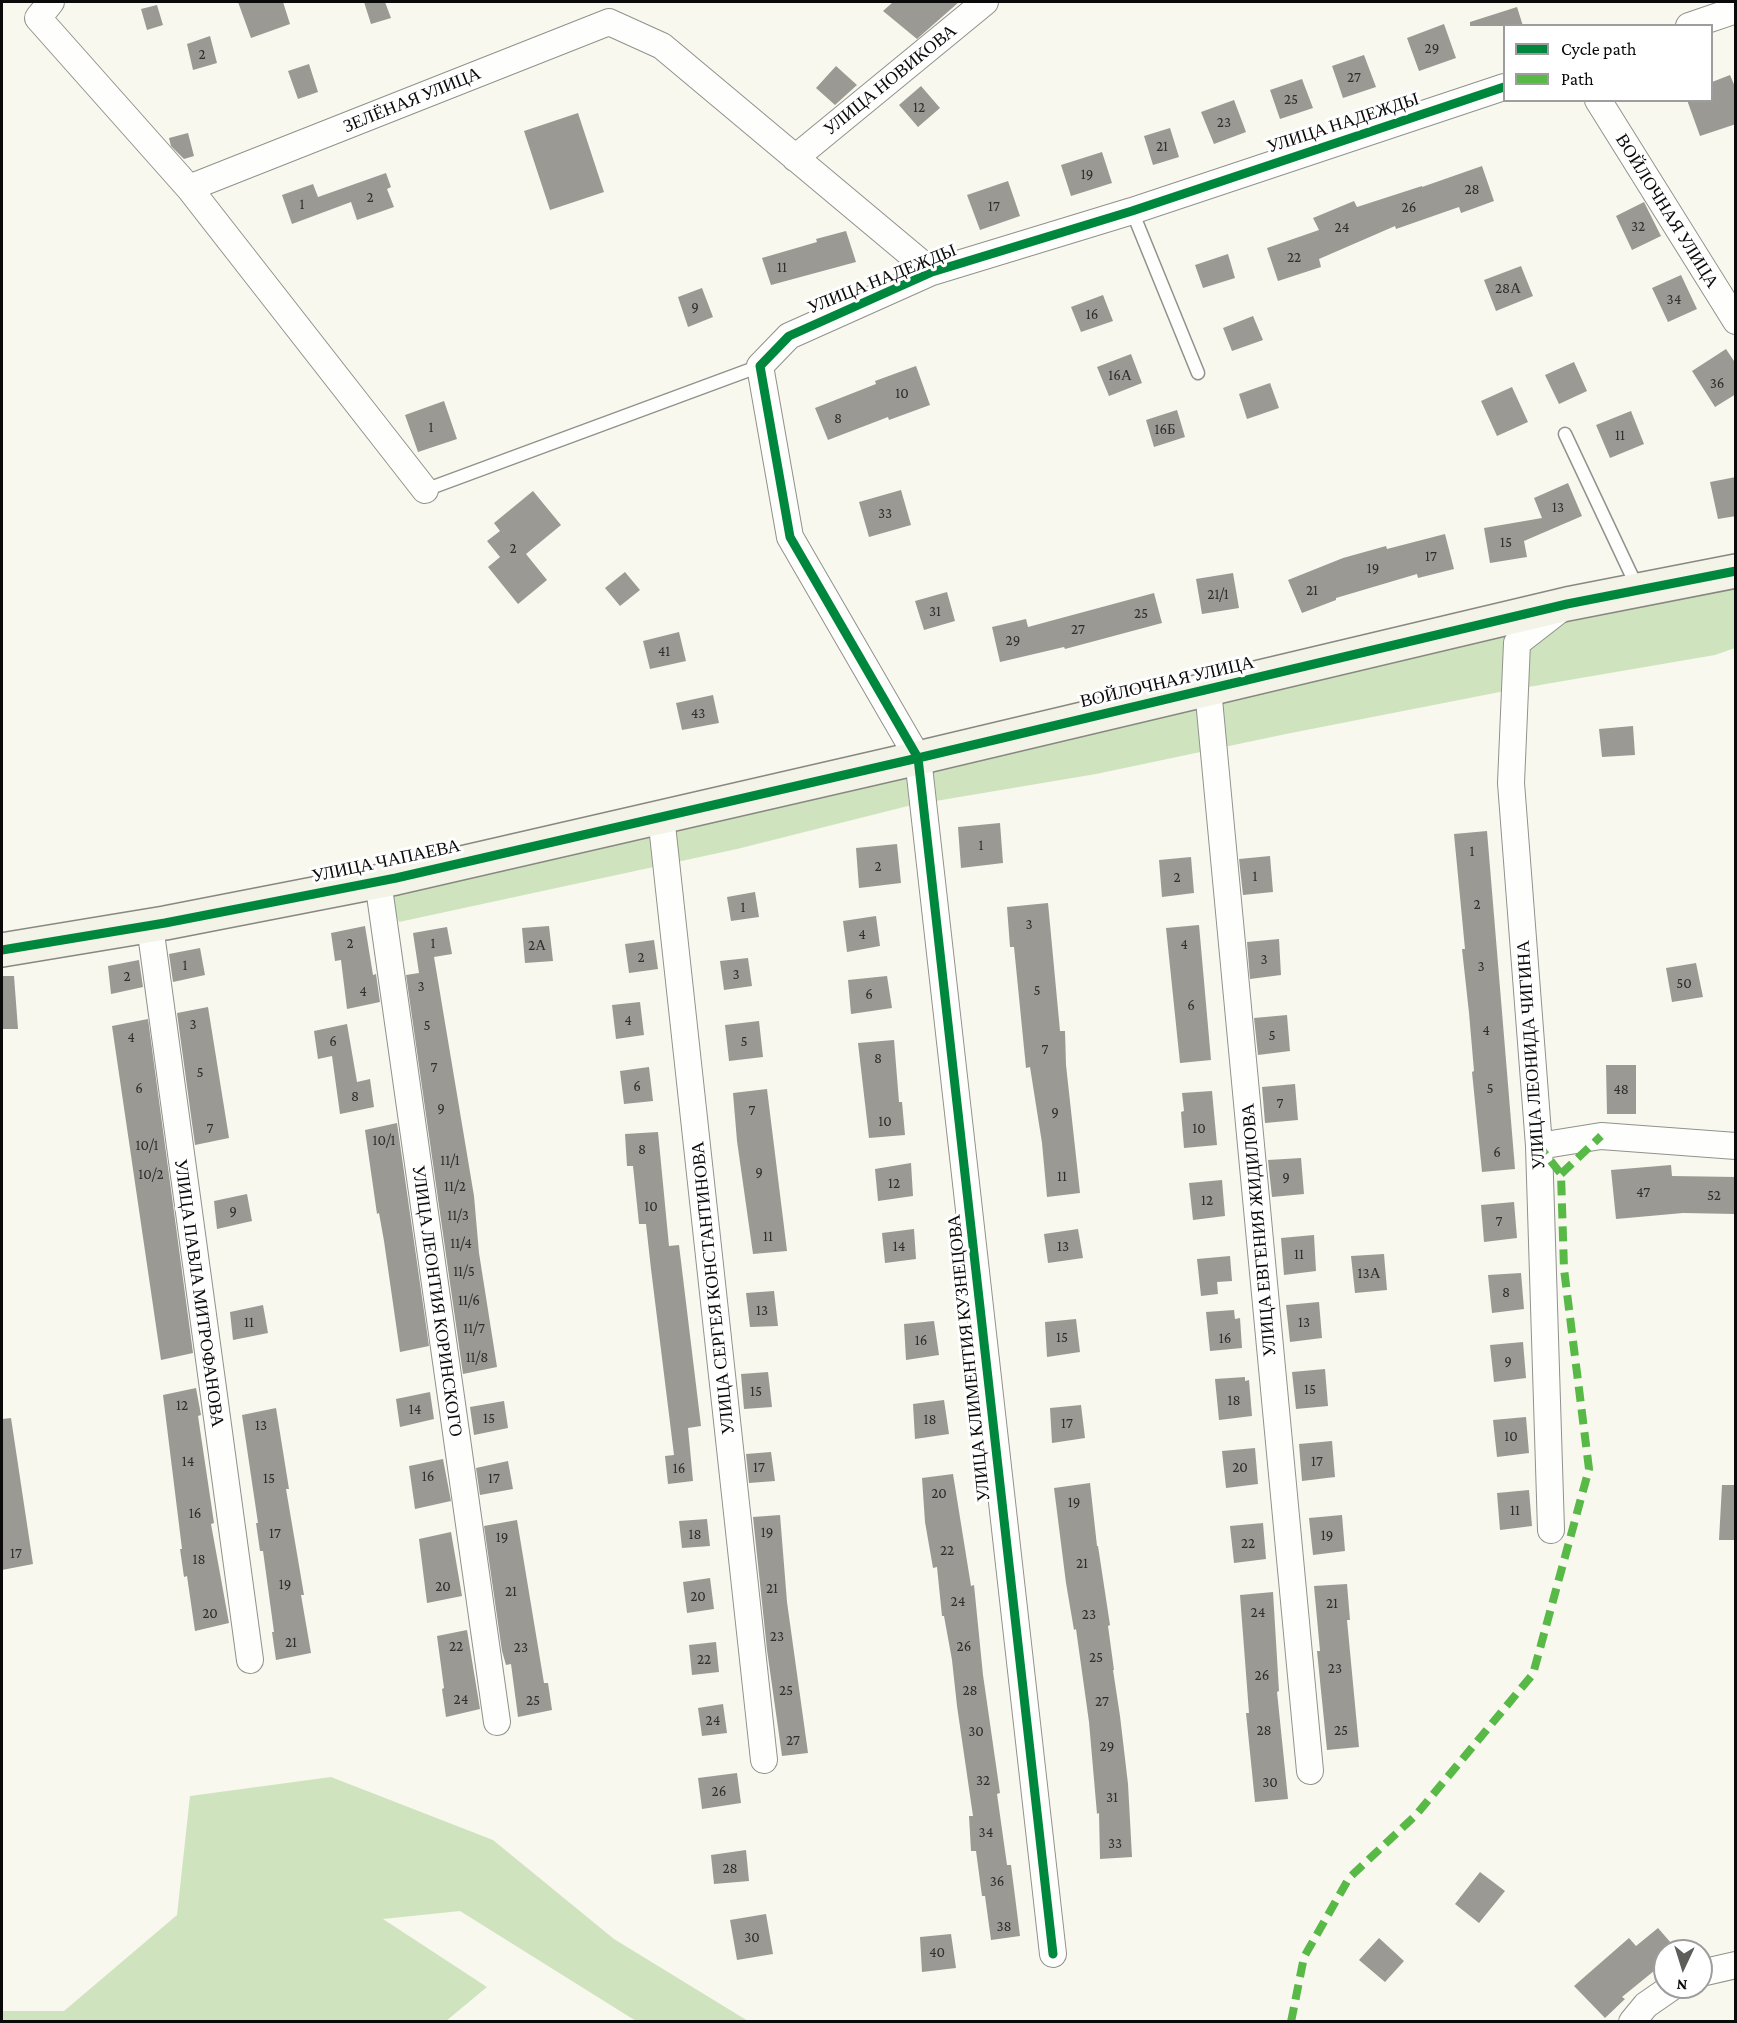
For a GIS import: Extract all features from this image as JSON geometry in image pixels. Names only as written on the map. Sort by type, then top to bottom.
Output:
[{"type":"street","points":[[51,2],[38,18],[189,188],[424,490]]},
{"type":"street","name":"УЛИЦА НОВИКОВА","points":[[795,158],[985,2]]},
{"type":"street","points":[[1695,24],[1736,10]]},
{"type":"street","name":"ЗЕЛЁНАЯ УЛИЦА","points":[[189,188],[609,22],[662,46],[932,272]]},
{"type":"street","name":"УЛИЦА НАДЕЖДЫ","points":[[760,366],[789,336],[932,272],[1132,211],[1503,87]]},
{"type":"street","name":"ВОЙЛОЧНАЯ УЛИЦА","points":[[1599,102],[1736,321]]},
{"type":"street","points":[[760,366],[790,537],[918,758]]},
{"type":"street","name":"ВОЙЛОЧНАЯ УЛИЦА","points":[[774,791],[1567,604],[1736,571]]},
{"type":"street","name":"УЛИЦА ЛЕОНИДА ЧИГИНА","points":[[1551,1530],[1539,1146],[1511,783],[1516,643],[1567,604]]},
{"type":"street","name":"УЛИЦА ЕВГЕНИЯ ЖИДИЛОВА","points":[[1208,689],[1310,1771]]},
{"type":"street","name":"УЛИЦА КЛИМЕНТИЯ КУЗНЕЦОВА","points":[[918,758],[1053,1954]]},
{"type":"street","name":"УЛИЦА ЧАПАЕВА","points":[[2,950],[150,926],[378,881],[774,791]]},
{"type":"street","name":"УЛИЦА СЕРГЕЯ КОНСТАНТИНОВА","points":[[661,816],[764,1760]]},
{"type":"street","name":"УЛИЦА ЛЕОНТИЯ КОРИНСКОГО","points":[[378,881],[497,1722]]},
{"type":"street","name":"УЛИЦА ПАВЛА МИТРОФАНОВА","points":[[150,926],[250,1660]]},
{"type":"street","points":[[1539,1146],[1602,1136],[1736,1146]]},
{"type":"street","points":[[1713,1969],[1736,1965]]},
{"type":"street","points":[[1632,2022],[1646,2005],[1655,1999]]},
{"type":"lane","points":[[1132,211],[1198,373]]},
{"type":"lane","points":[[424,490],[760,366]]},
{"type":"lane","points":[[1565,434],[1638,590]]},
{"type":"green space","points":[[1735,582],[1735,648],[1715,655],[1505,691],[1096,774],[912,805],[737,849],[399,922],[385,894],[405,882]]},
{"type":"green space","points":[[331,1777],[493,1840],[614,1939],[748,2021],[636,2021],[460,1911],[383,1919],[487,1987],[446,2021],[2,2021],[2,2011],[64,2011],[177,1915],[190,1796]]},
{"type":"building","points":[[238,2],[283,2],[290,24],[251,38]]},
{"type":"building","points":[[364,2],[385,2],[391,18],[371,24]]},
{"type":"building","points":[[893,2],[959,2],[917,39],[883,11]]},
{"type":"building","points":[[157,5],[163,25],[147,30],[141,9]]},
{"type":"building","points":[[1517,7],[1522,24],[1470,26],[1470,22]]},
{"type":"building","points":[[1444,24],[1456,58],[1419,71],[1407,38]]},
{"type":"building","points":[[210,36],[217,63],[193,70],[187,44]]},
{"type":"building","points":[[1364,55],[1376,87],[1343,98],[1332,66]]},
{"type":"building","points":[[309,64],[318,92],[298,99],[288,71]]},
{"type":"building","points":[[836,66],[857,85],[835,105],[816,88]]},
{"type":"building","points":[[1730,75],[1736,89],[1736,124],[1700,136],[1688,102],[1713,102],[1713,82]]},
{"type":"building","points":[[1302,79],[1313,108],[1280,119],[1270,90]]},
{"type":"building","points":[[921,86],[940,108],[918,127],[899,105]]},
{"type":"building","points":[[1234,100],[1246,132],[1214,144],[1201,112]]},
{"type":"building","points":[[578,113],[604,192],[550,210],[524,131]]},
{"type":"building","points":[[1170,128],[1179,157],[1153,165],[1144,136]]},
{"type":"building","points":[[188,133],[194,156],[184,159],[171,146],[169,138]]},
{"type":"building","points":[[1102,152],[1112,183],[1071,196],[1061,165]]},
{"type":"building","points":[[1482,166],[1494,201],[1461,213],[1459,207],[1396,229],[1395,226],[1319,259],[1321,267],[1278,281],[1267,248],[1319,230],[1313,218],[1354,201],[1357,207]]},
{"type":"building","points":[[386,173],[391,187],[387,189],[394,207],[357,220],[351,202],[292,224],[282,195],[313,184],[318,197]]},
{"type":"building","points":[[1008,181],[1020,216],[980,230],[967,195]]},
{"type":"building","points":[[1644,202],[1661,236],[1632,250],[1616,216]]},
{"type":"building","points":[[846,231],[856,262],[771,285],[762,258]]},
{"type":"building","points":[[1228,254],[1235,278],[1203,288],[1195,265]]},
{"type":"building","points":[[1521,266],[1533,296],[1496,311],[1484,280]]},
{"type":"building","points":[[1681,275],[1697,309],[1668,322],[1652,288]]},
{"type":"building","points":[[702,288],[713,317],[688,327],[678,297]]},
{"type":"building","points":[[1103,295],[1113,321],[1081,332],[1071,307]]},
{"type":"building","points":[[1253,316],[1263,340],[1232,351],[1223,328]]},
{"type":"building","points":[[1726,349],[1736,364],[1736,394],[1715,407],[1692,371]]},
{"type":"building","points":[[1131,354],[1142,383],[1109,396],[1097,367]]},
{"type":"building","points":[[1574,362],[1587,391],[1559,404],[1545,375]]},
{"type":"building","points":[[916,366],[930,405],[889,420],[888,417],[828,440],[815,408],[876,384],[875,381]]},
{"type":"building","points":[[1270,383],[1279,408],[1247,419],[1239,394]]},
{"type":"building","points":[[1512,387],[1528,422],[1497,436],[1481,401]]},
{"type":"building","points":[[444,401],[457,439],[418,452],[405,415]]},
{"type":"building","points":[[1177,410],[1185,437],[1154,447],[1146,420]]},
{"type":"building","points":[[1631,411],[1644,444],[1610,458],[1596,425]]},
{"type":"building","points":[[1736,477],[1736,516],[1718,519],[1710,482]]},
{"type":"building","points":[[1568,483],[1582,516],[1524,541],[1527,557],[1490,563],[1484,528],[1542,518],[1534,498]]},
{"type":"building","points":[[901,490],[911,525],[869,537],[859,502]]},
{"type":"building","points":[[533,491],[561,525],[526,554],[547,580],[518,604],[488,567],[500,557],[487,541],[500,531],[494,523]]},
{"type":"building","points":[[1445,534],[1454,569],[1418,578],[1417,574],[1336,598],[1336,600],[1302,613],[1288,580],[1343,558],[1386,546],[1387,549]]},
{"type":"building","points":[[625,572],[640,590],[620,606],[605,588]]},
{"type":"building","points":[[1233,573],[1239,608],[1202,614],[1196,579]]},
{"type":"building","points":[[947,592],[955,621],[924,630],[915,601]]},
{"type":"building","points":[[1154,593],[1162,623],[1065,649],[1064,647],[1000,662],[992,627],[1026,619],[1028,627]]},
{"type":"building","points":[[679,632],[686,661],[650,669],[643,641]]},
{"type":"building","points":[[713,695],[719,723],[682,730],[676,703]]},
{"type":"building","points":[[1633,726],[1635,755],[1602,757],[1599,729]]},
{"type":"building","points":[[1000,823],[1003,863],[961,868],[958,827]]},
{"type":"building","points":[[1487,831],[1515,1169],[1482,1172],[1454,834]]},
{"type":"building","points":[[897,844],[901,883],[859,888],[856,848]]},
{"type":"building","points":[[1270,856],[1273,892],[1243,895],[1239,859]]},
{"type":"building","points":[[1191,857],[1194,893],[1162,897],[1159,860]]},
{"type":"building","points":[[755,892],[759,917],[731,921],[727,897]]},
{"type":"building","points":[[1048,903],[1060,1031],[1065,1031],[1066,1065],[1080,1193],[1047,1197],[1042,1143],[1030,1067],[1026,1068],[1014,947],[1010,947],[1007,907]]},
{"type":"building","points":[[876,916],[880,946],[847,952],[843,921]]},
{"type":"building","points":[[1199,925],[1211,1060],[1180,1063],[1166,928]]},
{"type":"building","points":[[365,926],[380,1002],[347,1009],[341,960],[335,961],[331,933]]},
{"type":"building","points":[[549,926],[553,961],[525,963],[522,928]]},
{"type":"building","points":[[447,927],[452,954],[434,957],[474,1196],[479,1253],[497,1367],[463,1374],[406,975],[419,973],[413,933]]},
{"type":"building","points":[[1279,939],[1281,975],[1250,979],[1247,942]]},
{"type":"building","points":[[654,940],[658,969],[629,973],[625,944]]},
{"type":"building","points":[[200,948],[205,975],[173,982],[169,954]]},
{"type":"building","points":[[748,958],[752,986],[724,990],[720,961]]},
{"type":"building","points":[[139,960],[143,987],[111,994],[108,966]]},
{"type":"building","points":[[1696,963],[1703,997],[1672,1002],[1666,968]]},
{"type":"building","points":[[2,976],[14,976],[18,1029],[2,1029]]},
{"type":"building","points":[[887,976],[892,1008],[851,1014],[848,980]]},
{"type":"building","points":[[640,1002],[644,1035],[616,1039],[612,1005]]},
{"type":"building","points":[[208,1007],[229,1138],[195,1145],[177,1013]]},
{"type":"building","points":[[1287,1015],[1290,1051],[1258,1055],[1254,1018]]},
{"type":"building","points":[[148,1019],[193,1353],[161,1360],[112,1026]]},
{"type":"building","points":[[759,1021],[763,1057],[729,1061],[725,1025]]},
{"type":"building","points":[[347,1024],[357,1082],[370,1079],[374,1107],[340,1114],[332,1056],[318,1059],[314,1031]]},
{"type":"building","points":[[894,1040],[899,1102],[902,1102],[905,1135],[869,1138],[858,1043]]},
{"type":"building","points":[[1606,1065],[1636,1065],[1636,1114],[1607,1114]]},
{"type":"building","points":[[649,1067],[653,1101],[624,1104],[620,1071]]},
{"type":"building","points":[[1295,1084],[1298,1120],[1265,1123],[1262,1087]]},
{"type":"building","points":[[767,1089],[787,1251],[753,1254],[737,1141],[733,1093]]},
{"type":"building","points":[[1212,1091],[1217,1145],[1184,1148],[1182,1093]]},
{"type":"building","points":[[397,1123],[429,1346],[400,1352],[365,1130]]},
{"type":"building","points":[[658,1132],[669,1246],[679,1245],[701,1426],[688,1428],[693,1481],[668,1484],[665,1456],[674,1455],[646,1224],[639,1224],[633,1166],[627,1166],[625,1134]]},
{"type":"building","points":[[1301,1158],[1304,1194],[1272,1197],[1268,1160]]},
{"type":"building","points":[[911,1163],[913,1196],[878,1201],[875,1169]]},
{"type":"building","points":[[1671,1165],[1672,1176],[1736,1177],[1736,1214],[1683,1213],[1616,1219],[1611,1170]]},
{"type":"building","points":[[1222,1180],[1225,1216],[1193,1220],[1189,1183]]},
{"type":"building","points":[[247,1194],[252,1221],[217,1229],[214,1201]]},
{"type":"building","points":[[1514,1202],[1517,1238],[1484,1242],[1481,1205]]},
{"type":"building","points":[[914,1229],[916,1259],[885,1263],[882,1233]]},
{"type":"building","points":[[1078,1229],[1083,1258],[1048,1263],[1044,1234]]},
{"type":"building","points":[[1314,1235],[1316,1271],[1284,1275],[1281,1238]]},
{"type":"building","points":[[1384,1254],[1387,1290],[1355,1293],[1351,1256]]},
{"type":"building","points":[[1230,1256],[1232,1281],[1217,1282],[1218,1294],[1201,1296],[1197,1259]]},
{"type":"building","points":[[1521,1273],[1524,1309],[1492,1313],[1488,1275]]},
{"type":"building","points":[[774,1291],[778,1326],[750,1327],[746,1293]]},
{"type":"building","points":[[1319,1302],[1322,1338],[1290,1342],[1286,1305]]},
{"type":"building","points":[[263,1305],[268,1333],[233,1340],[230,1312]]},
{"type":"building","points":[[1234,1310],[1235,1319],[1240,1318],[1242,1348],[1210,1351],[1206,1312]]},
{"type":"building","points":[[1076,1319],[1080,1352],[1047,1357],[1045,1322]]},
{"type":"building","points":[[934,1321],[939,1355],[906,1360],[904,1324]]},
{"type":"building","points":[[1523,1342],[1526,1378],[1494,1382],[1490,1345]]},
{"type":"building","points":[[1325,1369],[1328,1406],[1296,1409],[1292,1372]]},
{"type":"building","points":[[768,1372],[772,1407],[744,1409],[741,1374]]},
{"type":"building","points":[[1245,1377],[1245,1381],[1249,1380],[1252,1416],[1219,1420],[1215,1379]]},
{"type":"building","points":[[196,1388],[214,1523],[211,1524],[229,1623],[195,1631],[187,1576],[184,1577],[180,1549],[182,1549],[163,1395]]},
{"type":"building","points":[[430,1392],[434,1419],[400,1427],[396,1399]]},
{"type":"building","points":[[944,1400],[949,1434],[915,1439],[913,1404]]},
{"type":"building","points":[[504,1401],[508,1428],[474,1435],[470,1407]]},
{"type":"building","points":[[1081,1405],[1085,1438],[1052,1443],[1050,1408]]},
{"type":"building","points":[[276,1408],[311,1653],[276,1660],[263,1551],[260,1551],[242,1415]]},
{"type":"building","points":[[1526,1417],[1529,1453],[1497,1457],[1493,1420]]},
{"type":"building","points":[[11,1418],[33,1564],[2,1570],[2,1419]]},
{"type":"building","points":[[1332,1441],[1335,1477],[1302,1481],[1299,1444]]},
{"type":"building","points":[[1255,1448],[1258,1484],[1226,1488],[1222,1451]]},
{"type":"building","points":[[771,1452],[775,1481],[749,1483],[746,1454]]},
{"type":"building","points":[[443,1459],[451,1501],[415,1509],[409,1466]]},
{"type":"building","points":[[508,1461],[513,1489],[480,1495],[476,1468]]},
{"type":"building","points":[[953,1474],[971,1586],[974,1585],[983,1675],[1000,1793],[997,1794],[1007,1865],[1011,1865],[1020,1936],[991,1940],[976,1851],[971,1851],[969,1816],[973,1816],[952,1660],[944,1616],[942,1616],[937,1567],[933,1568],[925,1522],[922,1478]]},
{"type":"building","points":[[1090,1483],[1097,1546],[1110,1625],[1108,1626],[1128,1784],[1132,1857],[1100,1859],[1099,1813],[1097,1814],[1089,1722],[1076,1629],[1074,1630],[1066,1583],[1054,1488]]},
{"type":"building","points":[[1722,1485],[1736,1485],[1736,1540],[1719,1540]]},
{"type":"building","points":[[1529,1490],[1532,1526],[1500,1530],[1497,1493]]},
{"type":"building","points":[[780,1515],[787,1602],[808,1753],[782,1756],[767,1650],[753,1517]]},
{"type":"building","points":[[1342,1515],[1345,1551],[1313,1555],[1309,1518]]},
{"type":"building","points":[[707,1519],[710,1546],[682,1548],[679,1521]]},
{"type":"building","points":[[517,1520],[544,1683],[548,1683],[552,1710],[518,1717],[511,1664],[506,1665],[502,1651],[484,1526]]},
{"type":"building","points":[[1263,1523],[1266,1559],[1234,1563],[1230,1526]]},
{"type":"building","points":[[451,1532],[462,1596],[427,1603],[419,1539]]},
{"type":"building","points":[[710,1578],[714,1609],[687,1613],[683,1582]]},
{"type":"building","points":[[1347,1584],[1350,1620],[1347,1620],[1359,1747],[1327,1750],[1317,1651],[1320,1651],[1314,1586]]},
{"type":"building","points":[[1273,1592],[1279,1691],[1277,1692],[1288,1799],[1255,1802],[1246,1713],[1249,1713],[1240,1595]]},
{"type":"building","points":[[467,1630],[480,1709],[446,1717],[437,1636]]},
{"type":"building","points":[[716,1642],[719,1672],[692,1675],[689,1645]]},
{"type":"building","points":[[723,1704],[727,1733],[702,1736],[698,1708]]},
{"type":"building","points":[[737,1773],[741,1803],[702,1809],[698,1778]]},
{"type":"building","points":[[746,1850],[749,1881],[714,1884],[711,1855]]},
{"type":"building","points":[[1480,1872],[1505,1891],[1479,1923],[1455,1904]]},
{"type":"building","points":[[766,1914],[773,1954],[737,1960],[730,1920]]},
{"type":"building","points":[[1658,1928],[1668,1939],[1653,1939],[1653,1972],[1622,1997],[1625,1999],[1605,2018],[1574,1986],[1629,1938],[1636,1946]]},
{"type":"building","points":[[951,1934],[956,1968],[922,1972],[920,1937]]},
{"type":"building","points":[[1379,1938],[1404,1961],[1385,1982],[1359,1960]]},
{"type":"marked path","points":[[1561,1174],[1601,1136]]},
{"type":"marked path","points":[[1291,2022],[1304,1957],[1349,1878],[1416,1815],[1533,1674],[1589,1469],[1564,1269],[1561,1174],[1539,1146]]},
{"type":"cycle path","points":[[1053,1954],[918,758],[790,537],[760,366],[789,336],[932,272],[1132,211],[1503,87]]},
{"type":"cycle path","points":[[2,950],[165,923],[396,878],[918,758],[1567,604],[1736,571]]}]
